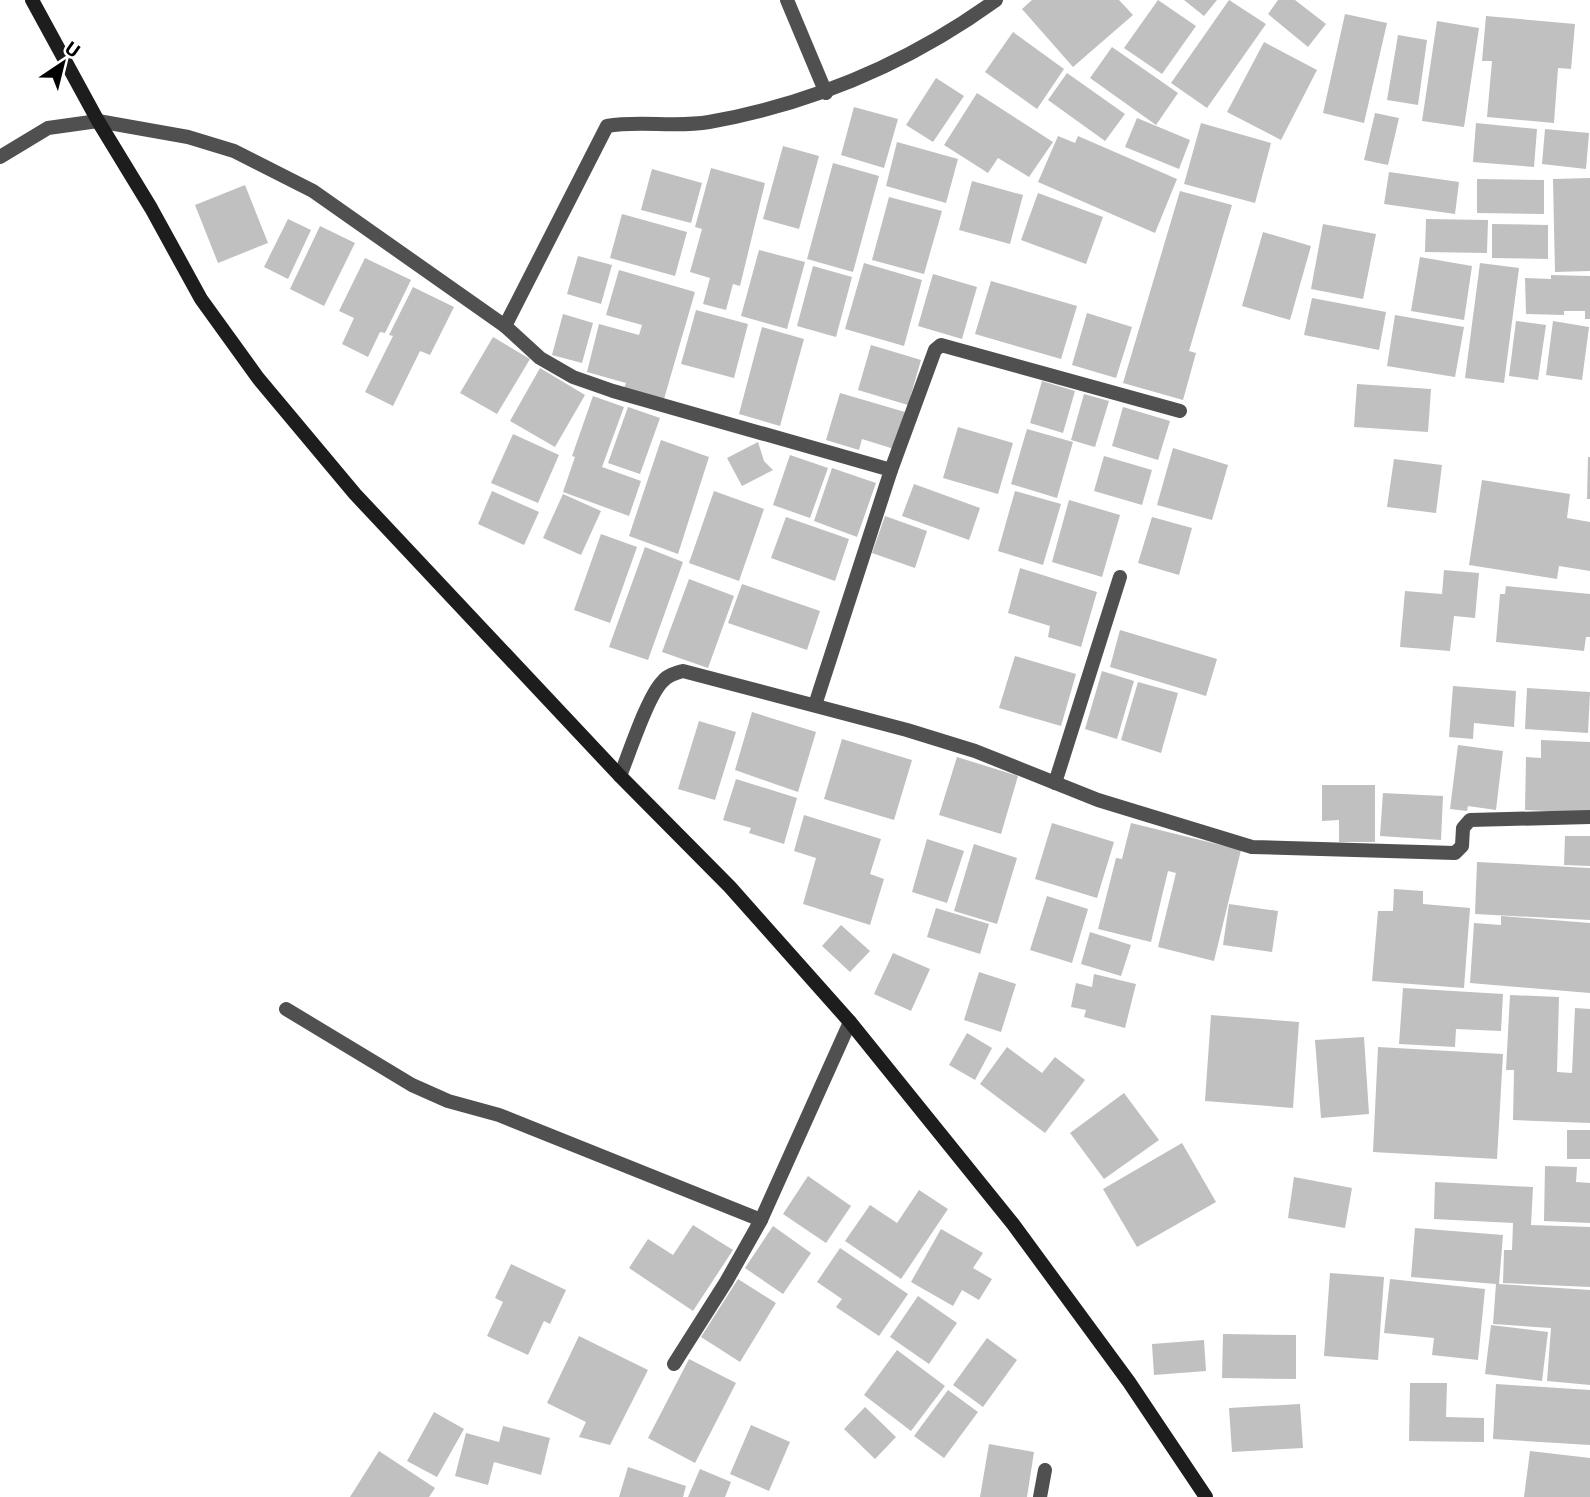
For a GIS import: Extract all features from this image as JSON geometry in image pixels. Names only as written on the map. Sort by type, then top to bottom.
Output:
[{"type":"street","points":[[32,0],[201,299],[258,378],[355,494],[620,776],[730,887],[850,1023],[1013,1224],[1129,1382],[1206,1497]]},
{"type":"street","points":[[787,0],[826,93]]},
{"type":"street","points":[[505,326],[607,125],[706,123],[826,93],[913,53],[996,0]]},
{"type":"street","points":[[0,158],[48,128],[98,121],[188,137],[234,151],[313,191],[505,326],[540,358],[573,377],[613,391],[891,470]]},
{"type":"street","points":[[815,705],[891,470],[935,350],[943,344],[1180,411]]},
{"type":"street","points":[[1055,783],[1120,577]]},
{"type":"street","points":[[620,776],[645,714],[662,682],[683,671],[975,751],[1098,800],[1252,847],[1455,853],[1462,846],[1463,828],[1470,820],[1590,817]]},
{"type":"street","points":[[286,1009],[412,1085],[448,1101],[499,1115],[761,1220]]},
{"type":"street","points":[[674,1364],[726,1282],[761,1220],[850,1023]]},
{"type":"street","points":[[1040,1497],[1045,1469]]},
{"type":"building","points":[[1032,0],[1119,0],[1133,15],[1073,67],[1022,9]]},
{"type":"building","points":[[1158,0],[1196,26],[1162,74],[1124,48]]},
{"type":"building","points":[[1184,0],[1217,0],[1204,16]]},
{"type":"building","points":[[1229,0],[1266,24],[1207,108],[1171,83]]},
{"type":"building","points":[[1278,0],[1295,0],[1326,24],[1308,47],[1268,14]]},
{"type":"building","points":[[1345,14],[1387,23],[1364,123],[1323,113]]},
{"type":"building","points":[[1486,16],[1575,24],[1571,69],[1558,68],[1554,123],[1487,117],[1492,61],[1482,61]]},
{"type":"building","points":[[1437,21],[1479,28],[1464,127],[1422,121]]},
{"type":"building","points":[[1013,32],[1064,69],[1037,109],[985,72]]},
{"type":"building","points":[[1398,35],[1427,40],[1418,105],[1387,100]]},
{"type":"building","points":[[1264,42],[1317,70],[1281,140],[1227,112]]},
{"type":"building","points":[[1112,47],[1178,93],[1156,125],[1090,78]]},
{"type":"building","points":[[1067,73],[1125,114],[1105,141],[1048,100]]},
{"type":"building","points":[[936,78],[964,96],[933,142],[906,125]]},
{"type":"building","points":[[977,93],[1053,142],[1029,177],[998,158],[988,173],[944,145]]},
{"type":"building","points":[[854,107],[898,119],[884,168],[841,155]]},
{"type":"building","points":[[1375,113],[1399,118],[1388,165],[1364,160]]},
{"type":"building","points":[[1137,118],[1190,140],[1179,169],[1125,147]]},
{"type":"building","points":[[1201,123],[1271,143],[1255,203],[1184,184]]},
{"type":"building","points":[[1476,123],[1537,129],[1534,167],[1473,162]]},
{"type":"building","points":[[1545,129],[1589,133],[1586,169],[1542,164]]},
{"type":"building","points":[[1058,136],[1075,143],[1078,136],[1177,179],[1155,233],[1038,182]]},
{"type":"building","points":[[897,142],[958,159],[946,203],[886,186]]},
{"type":"building","points":[[783,146],[819,156],[799,229],[763,219]]},
{"type":"building","points":[[833,163],[879,176],[853,272],[807,259]]},
{"type":"building","points":[[711,168],[765,183],[740,286],[733,284],[726,310],[703,304],[710,278],[690,272],[702,229],[695,227]]},
{"type":"building","points":[[652,169],[702,183],[691,223],[641,210]]},
{"type":"building","points":[[1389,172],[1459,182],[1455,214],[1384,204]]},
{"type":"building","points":[[1590,178],[1590,271],[1555,272],[1553,179]]},
{"type":"building","points":[[1477,179],[1544,180],[1544,214],[1477,213]]},
{"type":"building","points":[[972,181],[1023,195],[1010,244],[959,230]]},
{"type":"building","points":[[245,185],[268,243],[218,263],[195,205]]},
{"type":"building","points":[[1180,191],[1232,205],[1189,351],[1196,353],[1183,400],[1123,383]]},
{"type":"building","points":[[1038,193],[1103,217],[1086,264],[1021,240]]},
{"type":"building","points":[[889,197],[942,211],[924,274],[872,260]]},
{"type":"building","points":[[622,214],[687,232],[675,276],[610,258]]},
{"type":"building","points":[[288,219],[311,230],[288,279],[264,267]]},
{"type":"building","points":[[1426,219],[1488,220],[1487,253],[1425,252]]},
{"type":"building","points":[[1323,224],[1376,234],[1363,299],[1311,289]]},
{"type":"building","points":[[1492,224],[1548,225],[1548,259],[1492,258]]},
{"type":"building","points":[[320,226],[355,243],[324,306],[290,289]]},
{"type":"building","points":[[1263,232],[1311,246],[1290,320],[1242,306]]},
{"type":"building","points":[[759,250],[805,262],[787,329],[741,316]]},
{"type":"building","points":[[578,256],[612,265],[601,304],[567,294]]},
{"type":"building","points":[[1420,257],[1472,266],[1464,320],[1411,311]]},
{"type":"building","points":[[365,258],[411,280],[385,333],[380,332],[368,357],[342,344],[354,318],[339,311]]},
{"type":"building","points":[[864,263],[922,280],[904,346],[845,329]]},
{"type":"building","points":[[1480,263],[1519,268],[1504,383],[1465,378]]},
{"type":"building","points":[[813,266],[852,277],[836,337],[797,326]]},
{"type":"building","points":[[619,270],[695,292],[664,399],[624,388],[626,383],[587,372],[599,324],[639,335],[642,325],[606,315]]},
{"type":"building","points":[[933,274],[977,287],[962,339],[918,326]]},
{"type":"building","points":[[1551,275],[1590,276],[1590,319],[1585,319],[1585,311],[1564,311],[1564,315],[1526,314],[1525,278],[1551,279]]},
{"type":"building","points":[[991,281],[1077,306],[1061,359],[975,334]]},
{"type":"building","points":[[413,287],[454,307],[430,355],[420,351],[393,406],[365,392],[393,336],[389,335]]},
{"type":"building","points":[[1312,298],[1386,312],[1379,350],[1304,335]]},
{"type":"building","points":[[696,310],[748,324],[734,378],[681,364]]},
{"type":"building","points":[[1087,313],[1132,327],[1116,378],[1072,365]]},
{"type":"building","points":[[563,314],[593,323],[582,363],[552,355]]},
{"type":"building","points":[[1395,315],[1464,327],[1455,377],[1387,366]]},
{"type":"building","points":[[1516,321],[1546,325],[1538,380],[1509,376]]},
{"type":"building","points":[[1553,321],[1589,327],[1582,380],[1546,375]]},
{"type":"building","points":[[762,327],[804,339],[780,426],[739,414]]},
{"type":"building","points":[[493,337],[530,359],[497,414],[460,393]]},
{"type":"building","points":[[871,345],[921,360],[908,405],[858,390]]},
{"type":"building","points":[[540,368],[585,395],[555,447],[510,421]]},
{"type":"building","points":[[1042,381],[1075,391],[1063,433],[1030,423]]},
{"type":"building","points":[[1357,384],[1431,389],[1428,432],[1354,427]]},
{"type":"building","points":[[840,393],[905,412],[894,449],[862,439],[859,450],[826,440]]},
{"type":"building","points":[[1084,394],[1109,401],[1095,447],[1071,440]]},
{"type":"building","points":[[593,396],[624,407],[602,467],[641,481],[629,516],[563,492],[575,457],[572,456]]},
{"type":"building","points":[[628,407],[660,418],[640,474],[608,463]]},
{"type":"building","points":[[1123,407],[1170,421],[1158,460],[1112,446]]},
{"type":"building","points":[[958,427],[1013,443],[998,494],[943,478]]},
{"type":"building","points":[[1027,429],[1073,442],[1057,498],[1011,484]]},
{"type":"building","points":[[513,434],[559,455],[538,503],[491,483]]},
{"type":"building","points":[[661,440],[709,457],[678,554],[629,536]]},
{"type":"building","points":[[758,442],[764,461],[773,470],[742,486],[727,458]]},
{"type":"building","points":[[1173,448],[1228,465],[1212,520],[1157,505]]},
{"type":"building","points":[[790,455],[828,468],[810,518],[773,505]]},
{"type":"building","points":[[1104,456],[1152,470],[1142,505],[1094,491]]},
{"type":"building","points":[[1590,457],[1590,499],[1587,499]]},
{"type":"building","points":[[1394,459],[1442,465],[1436,513],[1387,507]]},
{"type":"building","points":[[832,468],[876,483],[857,537],[814,521]]},
{"type":"building","points":[[1482,480],[1570,494],[1567,518],[1590,522],[1590,571],[1559,566],[1557,579],[1469,565]]},
{"type":"building","points":[[914,484],[980,508],[969,540],[902,516]]},
{"type":"building","points":[[492,491],[539,512],[524,545],[478,524]]},
{"type":"building","points":[[714,491],[764,509],[739,581],[689,563]]},
{"type":"building","points":[[1015,491],[1061,504],[1043,565],[998,551]]},
{"type":"building","points":[[563,494],[601,511],[581,555],[543,538]]},
{"type":"building","points":[[1069,500],[1120,515],[1102,577],[1052,562]]},
{"type":"building","points":[[885,516],[927,531],[915,568],[872,553]]},
{"type":"building","points":[[786,517],[849,539],[835,581],[771,558]]},
{"type":"building","points":[[1152,517],[1192,528],[1179,575],[1138,563]]},
{"type":"building","points":[[601,534],[637,547],[610,623],[574,610]]},
{"type":"building","points":[[645,547],[683,562],[648,660],[609,647]]},
{"type":"building","points":[[1020,568],[1097,592],[1081,647],[1048,637],[1050,626],[1008,613]]},
{"type":"building","points":[[1444,570],[1479,573],[1475,618],[1454,616],[1450,651],[1400,647],[1405,591],[1442,594]]},
{"type":"building","points":[[689,579],[734,596],[708,668],[662,652]]},
{"type":"building","points":[[742,584],[820,611],[807,650],[728,623]]},
{"type":"building","points":[[1506,586],[1590,594],[1590,637],[1586,637],[1584,651],[1496,642],[1500,594],[1505,594]]},
{"type":"building","points":[[1120,630],[1217,659],[1206,696],[1110,667]]},
{"type":"building","points":[[1015,656],[1076,674],[1061,726],[999,708]]},
{"type":"building","points":[[1102,671],[1134,681],[1117,739],[1085,729]]},
{"type":"building","points":[[1138,682],[1178,693],[1161,753],[1121,740]]},
{"type":"building","points":[[1453,686],[1516,691],[1514,727],[1474,723],[1473,739],[1449,737]]},
{"type":"building","points":[[1527,688],[1590,692],[1588,733],[1525,729]]},
{"type":"building","points":[[752,712],[816,732],[798,792],[735,770]]},
{"type":"building","points":[[699,721],[736,732],[715,800],[678,789]]},
{"type":"building","points":[[842,739],[912,760],[894,820],[824,799]]},
{"type":"building","points":[[1541,740],[1590,742],[1590,813],[1525,810],[1526,757],[1541,758]]},
{"type":"building","points":[[1458,745],[1503,751],[1496,810],[1468,806],[1467,811],[1450,809]]},
{"type":"building","points":[[957,757],[1018,776],[1001,834],[939,815]]},
{"type":"building","points":[[736,779],[797,798],[784,844],[749,833],[751,828],[723,820]]},
{"type":"building","points":[[1322,785],[1375,785],[1375,842],[1339,842],[1339,820],[1322,821]]},
{"type":"building","points":[[1383,793],[1443,796],[1441,840],[1380,836]]},
{"type":"building","points":[[804,815],[881,839],[870,874],[884,879],[870,925],[803,904],[816,858],[794,851]]},
{"type":"building","points":[[1052,823],[1114,842],[1097,898],[1035,879]]},
{"type":"building","points":[[1131,823],[1241,850],[1214,961],[1158,947],[1176,873],[1168,871],[1151,942],[1098,929],[1116,858],[1122,859]]},
{"type":"building","points":[[1565,836],[1590,836],[1590,866],[1564,865]]},
{"type":"building","points":[[927,839],[964,851],[947,903],[912,892]]},
{"type":"building","points":[[974,844],[1017,858],[997,924],[954,911]]},
{"type":"building","points":[[1477,862],[1590,868],[1590,920],[1475,914]]},
{"type":"building","points":[[1394,889],[1423,891],[1423,904],[1470,908],[1464,988],[1372,981],[1378,911],[1393,911]]},
{"type":"building","points":[[1047,896],[1088,909],[1072,963],[1030,950]]},
{"type":"building","points":[[1229,904],[1278,911],[1272,952],[1223,945]]},
{"type":"building","points":[[936,908],[989,924],[980,954],[927,937]]},
{"type":"building","points":[[1501,916],[1590,923],[1590,993],[1470,983],[1474,923],[1501,925]]},
{"type":"building","points":[[841,925],[870,951],[850,972],[822,946]]},
{"type":"building","points":[[1090,932],[1131,945],[1121,976],[1081,964]]},
{"type":"building","points":[[893,953],[930,969],[911,1011],[874,994]]},
{"type":"building","points":[[979,972],[1016,984],[1001,1032],[964,1020]]},
{"type":"building","points":[[1094,974],[1136,984],[1125,1028],[1084,1017],[1086,1010],[1071,1007],[1076,983],[1092,987]]},
{"type":"building","points":[[1403,988],[1503,994],[1501,1031],[1456,1029],[1455,1047],[1399,1044]]},
{"type":"building","points":[[1510,995],[1559,997],[1557,1072],[1572,1073],[1575,1008],[1590,1009],[1590,1123],[1513,1120],[1514,1070],[1506,1070]]},
{"type":"building","points":[[1211,1015],[1299,1022],[1293,1108],[1205,1101]]},
{"type":"building","points":[[967,1033],[992,1048],[975,1080],[949,1065]]},
{"type":"building","points":[[1364,1037],[1369,1114],[1321,1118],[1315,1040]]},
{"type":"building","points":[[1007,1047],[1042,1073],[1055,1057],[1085,1080],[1045,1133],[980,1084]]},
{"type":"building","points":[[1378,1047],[1503,1054],[1497,1159],[1373,1152]]},
{"type":"building","points":[[1124,1093],[1159,1140],[1104,1179],[1070,1133]]},
{"type":"building","points":[[1567,1130],[1590,1130],[1590,1159],[1567,1159]]},
{"type":"building","points":[[1182,1143],[1216,1202],[1137,1247],[1103,1189]]},
{"type":"building","points":[[1545,1166],[1577,1167],[1576,1182],[1590,1183],[1590,1223],[1544,1221]]},
{"type":"building","points":[[808,1176],[851,1206],[826,1243],[783,1214]]},
{"type":"building","points":[[1294,1177],[1352,1188],[1345,1228],[1288,1218]]},
{"type":"building","points":[[1435,1182],[1533,1187],[1531,1225],[1590,1227],[1590,1287],[1503,1283],[1504,1250],[1512,1250],[1513,1223],[1434,1219]]},
{"type":"building","points":[[919,1190],[948,1209],[901,1279],[845,1241],[870,1205],[897,1223]]},
{"type":"building","points":[[693,1225],[733,1250],[693,1311],[629,1268],[648,1239],[673,1255]]},
{"type":"building","points":[[773,1226],[811,1253],[783,1294],[745,1268]]},
{"type":"building","points":[[1415,1228],[1503,1235],[1499,1284],[1590,1290],[1590,1385],[1547,1381],[1551,1328],[1493,1324],[1496,1284],[1411,1277]]},
{"type":"building","points":[[941,1229],[983,1253],[973,1268],[992,1279],[979,1300],[962,1290],[953,1306],[911,1282]]},
{"type":"building","points":[[840,1248],[908,1294],[879,1336],[836,1307],[842,1299],[817,1282]]},
{"type":"building","points":[[511,1264],[566,1290],[550,1324],[544,1321],[528,1355],[487,1336],[503,1302],[495,1298]]},
{"type":"building","points":[[1330,1273],[1384,1277],[1378,1360],[1324,1356]]},
{"type":"building","points":[[738,1279],[776,1303],[740,1362],[701,1337]]},
{"type":"building","points":[[1390,1279],[1485,1289],[1478,1360],[1432,1355],[1434,1338],[1384,1333]]},
{"type":"building","points":[[918,1296],[957,1323],[929,1364],[890,1337]]},
{"type":"building","points":[[1491,1325],[1548,1332],[1542,1381],[1485,1374]]},
{"type":"building","points":[[1223,1334],[1296,1335],[1296,1379],[1222,1378]]},
{"type":"building","points":[[579,1336],[648,1370],[610,1445],[579,1437],[586,1422],[547,1403]]},
{"type":"building","points":[[987,1338],[1017,1360],[983,1407],[953,1385]]},
{"type":"building","points":[[1204,1340],[1206,1371],[1154,1375],[1152,1344]]},
{"type":"building","points":[[897,1350],[945,1386],[911,1431],[864,1395]]},
{"type":"building","points":[[689,1359],[736,1383],[695,1463],[648,1438]]},
{"type":"building","points":[[1410,1383],[1447,1383],[1446,1417],[1484,1418],[1484,1442],[1409,1441]]},
{"type":"building","points":[[1496,1384],[1590,1390],[1590,1445],[1493,1439]]},
{"type":"building","points":[[948,1390],[978,1412],[944,1458],[914,1436]]},
{"type":"building","points":[[1300,1404],[1303,1448],[1232,1452],[1229,1408]]},
{"type":"building","points":[[865,1407],[896,1437],[875,1459],[844,1429]]},
{"type":"building","points":[[434,1412],[464,1429],[437,1477],[407,1461]]},
{"type":"building","points":[[751,1425],[790,1442],[769,1491],[730,1474]]},
{"type":"building","points":[[503,1426],[550,1438],[541,1475],[494,1462],[488,1485],[455,1476],[466,1433],[499,1442]]},
{"type":"building","points":[[989,1444],[1034,1452],[1027,1497],[980,1497]]},
{"type":"building","points":[[379,1451],[435,1488],[429,1497],[350,1497]]},
{"type":"building","points":[[1530,1451],[1590,1458],[1590,1497],[1524,1497]]},
{"type":"building","points":[[628,1467],[686,1486],[683,1497],[619,1497]]},
{"type":"building","points":[[700,1469],[731,1482],[725,1497],[688,1497]]}]
